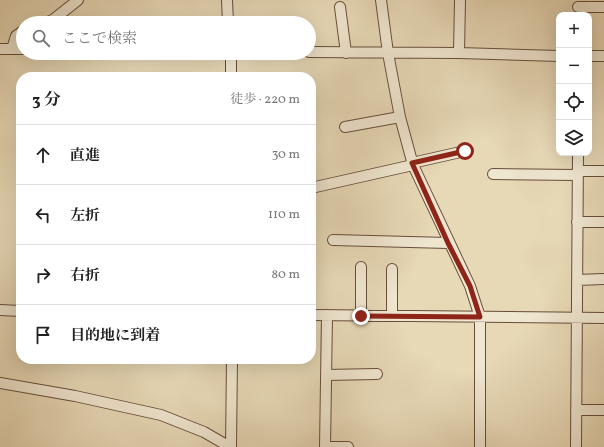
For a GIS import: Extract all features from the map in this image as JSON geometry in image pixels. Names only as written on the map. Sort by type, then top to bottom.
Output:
[{"type":"street","points":[[58,16],[78,0]]},
{"type":"street","points":[[227,0],[228,16]]},
{"type":"street","points":[[381,0],[388,53],[400,117],[412,164],[448,243],[470,286],[480,317],[480,447]]},
{"type":"street","points":[[459,53],[460,0]]},
{"type":"street","points":[[578,7],[604,7]]},
{"type":"street","points":[[340,8],[346,52]]},
{"type":"street","points":[[12,49],[16,36]]},
{"type":"street","points":[[0,49],[16,49]]},
{"type":"street","points":[[316,52],[459,53],[556,56]]},
{"type":"street","points":[[592,56],[604,56]]},
{"type":"street","points":[[231,60],[232,72]]},
{"type":"street","points":[[345,127],[400,117]]},
{"type":"street","points":[[316,187],[465,151]]},
{"type":"street","points":[[576,447],[578,156]]},
{"type":"street","points":[[493,174],[604,172]]},
{"type":"street","points":[[578,222],[604,222]]},
{"type":"street","points":[[333,240],[448,243]]},
{"type":"street","points":[[361,267],[361,316]]},
{"type":"street","points":[[392,269],[392,316]]},
{"type":"street","points":[[577,280],[604,279]]},
{"type":"street","points":[[0,310],[16,311]]},
{"type":"street","points":[[316,315],[604,318]]},
{"type":"street","points":[[327,315],[324,447],[348,447]]},
{"type":"street","points":[[0,383],[75,396],[161,415],[204,432],[230,447],[232,364]]},
{"type":"street","points":[[326,375],[376,374]]},
{"type":"street","points":[[576,410],[604,410]]},
{"type":"route","points":[[361,316],[480,317],[470,286],[448,243],[412,163],[465,151]]}]
